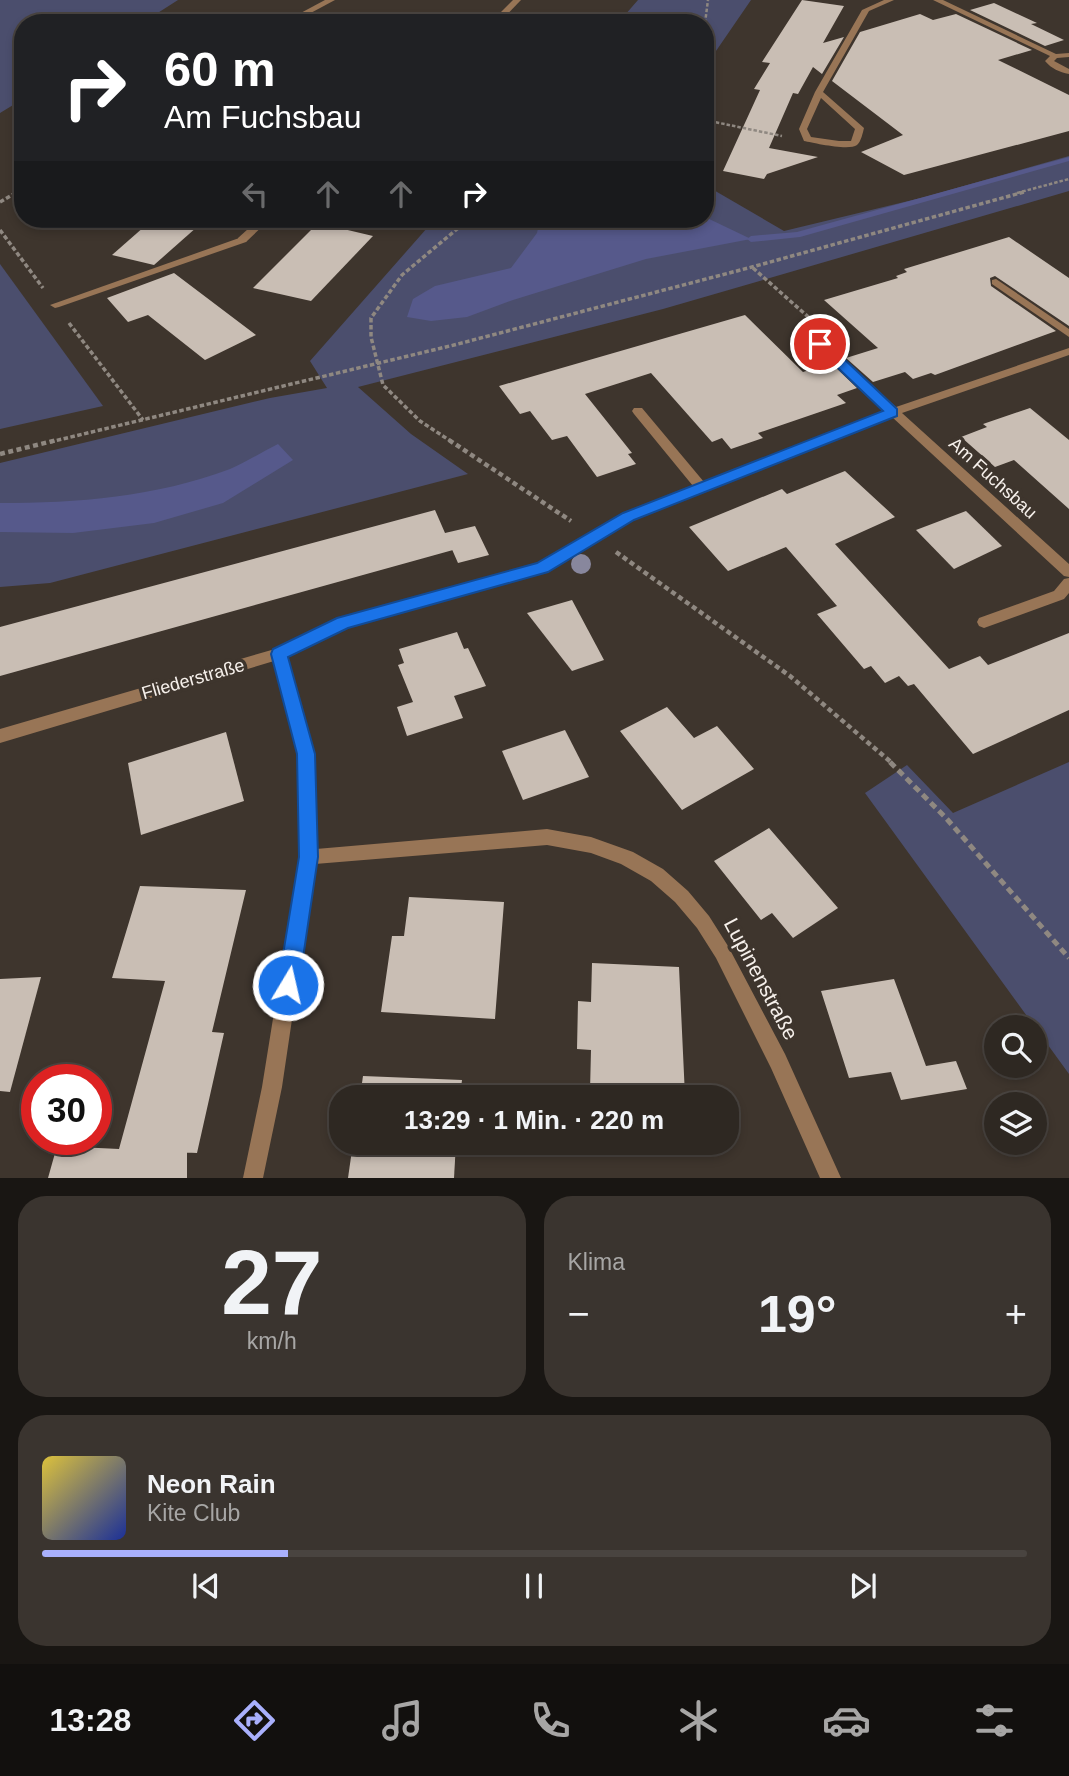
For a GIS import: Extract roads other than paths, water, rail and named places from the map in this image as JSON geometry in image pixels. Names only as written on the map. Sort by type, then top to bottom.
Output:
[{"type":"street","points":[[304,14],[331,0]]},
{"type":"street","points":[[503,14],[517,0]]},
{"type":"street","points":[[820,93],[860,128],[854,143],[839,144],[807,139],[803,129],[820,93],[866,10],[890,0]]},
{"type":"street","points":[[937,0],[1055,56],[1069,55]]},
{"type":"street","points":[[1055,56],[1049,61],[1051,65],[1069,72]]},
{"type":"street","points":[[55,305],[242,240],[255,228]]},
{"type":"street","points":[[996,282],[1069,334]]},
{"type":"street","name":"Am Fuchsbau","points":[[820,344],[1069,572]]},
{"type":"street","points":[[253,1178],[272,1087],[308,857],[306,754],[279,654],[343,623],[542,568],[628,517],[892,412],[1069,351]]},
{"type":"street","points":[[638,411],[702,488]]},
{"type":"street","points":[[984,622],[1059,595],[1069,583]]},
{"type":"street","name":"Fliederstraße","points":[[0,736],[279,654]]},
{"type":"street","name":"Lupinenstraße","points":[[308,857],[547,838],[605,848],[657,876],[689,904],[722,947],[801,1105],[831,1178]]},
{"type":"waterway","points":[[751,239],[797,235],[1069,159]]}]
